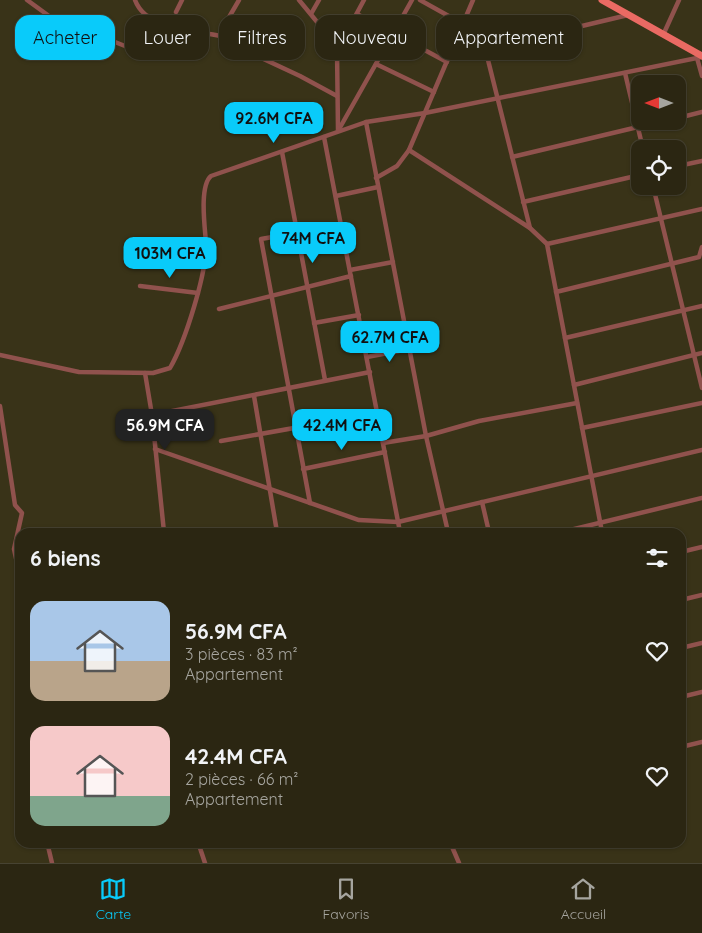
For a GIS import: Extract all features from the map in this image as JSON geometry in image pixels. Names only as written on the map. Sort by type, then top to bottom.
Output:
[{"type":"main road","points":[[602,0],[664,33],[700,57]]},
{"type":"street","points":[[27,0],[49,16],[125,46]]},
{"type":"street","points":[[135,0],[147,15]]},
{"type":"street","points":[[176,12],[182,0]]},
{"type":"street","points":[[231,15],[239,0]]},
{"type":"street","points":[[299,0],[315,19]]},
{"type":"street","points":[[311,14],[318,0]]},
{"type":"street","points":[[356,14],[364,0]]},
{"type":"street","points":[[404,15],[412,0]]},
{"type":"street","points":[[420,0],[447,15]]},
{"type":"street","points":[[467,15],[473,0]]},
{"type":"street","points":[[664,33],[679,0]]},
{"type":"street","points":[[582,26],[628,15]]},
{"type":"street","points":[[0,355],[73,371],[158,373],[170,368],[198,293],[206,246],[204,211],[207,180],[211,176],[366,122],[425,114],[700,57],[702,76]]},
{"type":"street","points":[[267,60],[337,96]]},
{"type":"street","points":[[337,60],[338,131]]},
{"type":"street","points":[[338,131],[378,60]]},
{"type":"street","points":[[376,178],[397,166],[409,150],[448,60]]},
{"type":"street","points":[[488,60],[530,228]]},
{"type":"street","points":[[376,64],[434,92]]},
{"type":"street","points":[[625,73],[631,98]]},
{"type":"street","points":[[686,116],[702,112]]},
{"type":"street","points":[[366,122],[426,436],[447,528]]},
{"type":"street","points":[[512,156],[631,129]]},
{"type":"street","points":[[324,137],[399,528]]},
{"type":"street","points":[[409,150],[530,228],[547,244],[602,528]]},
{"type":"street","points":[[282,152],[325,380]]},
{"type":"street","points":[[686,164],[702,160]]},
{"type":"street","points":[[523,202],[631,177]]},
{"type":"street","points":[[336,196],[378,187]]},
{"type":"street","points":[[655,195],[702,388]]},
{"type":"street","points":[[547,244],[702,209]]},
{"type":"street","points":[[310,503],[261,239],[341,225]]},
{"type":"street","points":[[556,292],[699,257],[702,248]]},
{"type":"street","points":[[350,270],[392,262]]},
{"type":"street","points":[[219,309],[307,285],[351,276]]},
{"type":"street","points":[[140,286],[198,293]]},
{"type":"street","points":[[565,338],[702,306]]},
{"type":"street","points":[[314,323],[359,315]]},
{"type":"street","points":[[367,357],[409,349]]},
{"type":"street","points":[[574,385],[702,353]]},
{"type":"street","points":[[152,415],[370,372]]},
{"type":"street","points":[[145,373],[152,415],[164,528]]},
{"type":"street","points":[[254,396],[276,528]]},
{"type":"street","points":[[383,443],[426,436],[480,421],[577,402]]},
{"type":"street","points":[[582,428],[702,403]]},
{"type":"street","points":[[0,406],[15,505],[22,513],[19,528]]},
{"type":"street","points":[[221,442],[378,413]]},
{"type":"street","points":[[156,449],[359,520],[398,522],[702,450]]},
{"type":"street","points":[[303,469],[385,452]]},
{"type":"street","points":[[579,528],[702,498]]},
{"type":"street","points":[[482,502],[488,528]]},
{"type":"street","points":[[686,551],[702,547]]},
{"type":"street","points":[[686,599],[702,595]]},
{"type":"street","points":[[686,647],[702,643]]},
{"type":"street","points":[[686,696],[702,692]]},
{"type":"street","points":[[686,746],[702,742]]},
{"type":"street","points":[[48,848],[52,863]]},
{"type":"street","points":[[200,848],[205,863]]},
{"type":"street","points":[[453,848],[459,863]]}]
